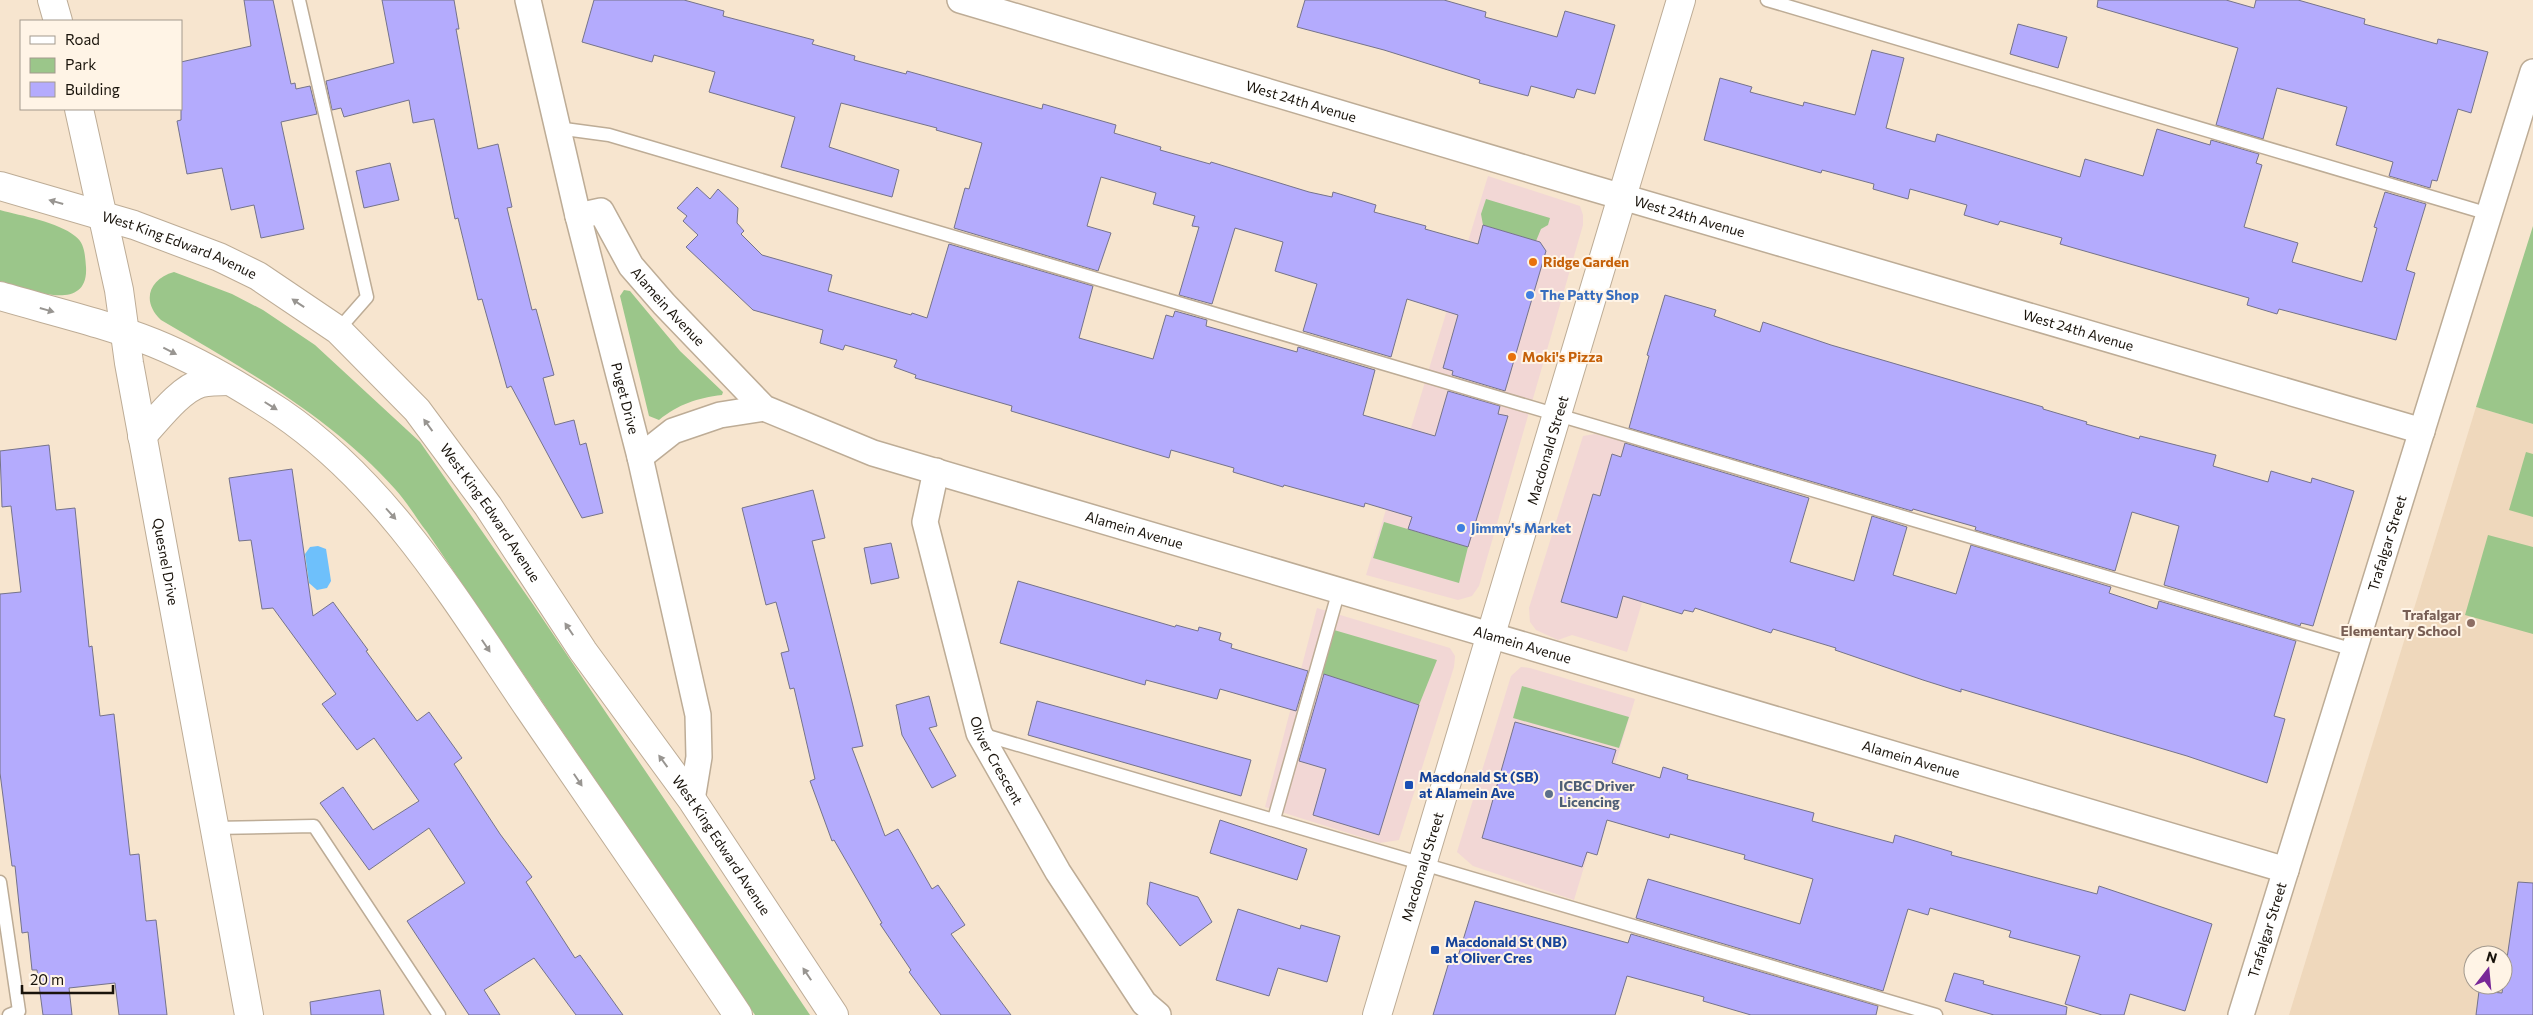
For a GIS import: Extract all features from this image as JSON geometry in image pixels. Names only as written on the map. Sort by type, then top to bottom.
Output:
[{"type":"main road","points":[[52,0],[58,20]]},
{"type":"main road","name":"Macdonald Street","points":[[1377,1015],[1494,636],[1556,415],[1623,197],[1680,0]]},
{"type":"main road","name":"Quesnel Drive","points":[[79,110],[119,290],[124,333],[142,436],[249,1015]]},
{"type":"main road","name":"West King Edward Avenue","points":[[0,186],[103,215],[219,257],[258,276],[338,330],[417,410],[488,506],[583,651],[692,800],[834,1015]]},
{"type":"main road","points":[[0,296],[155,343],[229,381],[282,413],[364,484],[403,528],[495,659],[738,1015]]},
{"type":"main road","points":[[142,436],[168,407],[189,389],[201,383],[229,381]]},
{"type":"street","name":"Puget Drive","points":[[528,0],[578,216],[640,457],[698,715],[699,757],[692,800]]},
{"type":"street","name":"West 24th Avenue","points":[[960,0],[2422,431]]},
{"type":"street","name":"Trafalgar Street","points":[[2241,1015],[2533,72]]},
{"type":"street","name":"Alamein Avenue","points":[[578,216],[601,211],[631,266],[664,304],[764,408],[873,453],[2286,870]]},
{"type":"street","points":[[640,457],[673,431],[720,415],[764,408]]},
{"type":"street","name":"Oliver Crescent","points":[[936,471],[925,522],[979,733],[1058,872],[1144,1003],[1158,1015]]},
{"type":"lane","points":[[299,0],[367,297],[338,330]]},
{"type":"lane","points":[[1767,0],[2489,214]]},
{"type":"lane","points":[[557,128],[609,135],[2354,650]]},
{"type":"lane","points":[[1274,819],[1339,590]]},
{"type":"lane","points":[[979,733],[1936,1015]]},
{"type":"lane","points":[[213,828],[314,826],[439,1015]]},
{"type":"lane","points":[[0,882],[19,1011],[9,1015]]},
{"type":"shaded area","points":[[1488,176],[1580,206],[1583,215],[1583,225],[1479,586],[1472,596],[1458,600],[1366,575]]},
{"type":"shaded area","name":"Trafalgar Elementary School","points":[[2476,407],[2533,424],[2533,1015],[2289,1015]]},
{"type":"shaded area","points":[[1595,434],[1686,458],[1627,652],[1572,635],[1558,640],[1536,630],[1530,622],[1529,608],[1583,436]]},
{"type":"shaded area","points":[[1317,608],[1450,648],[1455,656],[1454,667],[1399,840],[1380,843],[1265,807]]},
{"type":"shaded area","points":[[1521,667],[1635,699],[1574,900],[1473,866],[1457,852],[1511,676]]},
{"type":"green space","points":[[1486,199],[1550,218],[1548,225],[1541,229],[1536,241],[1483,225],[1481,214]]},
{"type":"green space","points":[[0,210],[50,223],[68,231],[81,242],[86,267],[84,282],[77,291],[66,295],[53,295],[39,293],[0,281]]},
{"type":"green space","points":[[2533,226],[2533,424],[2476,407]]},
{"type":"green space","points":[[174,272],[232,294],[263,310],[315,345],[420,442],[532,603],[810,1015],[755,1015],[404,499],[370,463],[314,416],[254,376],[161,320],[151,305],[151,292],[159,280],[165,275]]},
{"type":"green space","points":[[624,290],[630,291],[680,351],[723,392],[722,395],[689,403],[659,420],[649,416],[620,296]]},
{"type":"green space","points":[[2526,452],[2533,454],[2533,517],[2509,510]]},
{"type":"green space","points":[[1384,522],[1468,547],[1459,583],[1373,558]]},
{"type":"green space","points":[[2488,535],[2533,547],[2533,634],[2465,615]]},
{"type":"green space","points":[[1334,630],[1437,660],[1419,705],[1319,673]]},
{"type":"green space","points":[[1522,686],[1629,717],[1619,748],[1513,718]]},
{"type":"water","points":[[318,546],[326,549],[331,581],[327,588],[317,590],[309,583],[305,554],[310,547]]},
{"type":"building","points":[[244,0],[273,0],[291,84],[295,83],[296,89],[310,86],[317,114],[281,122],[304,229],[261,238],[254,205],[231,210],[222,168],[187,174],[177,121],[181,120],[182,110],[182,62],[251,46]]},
{"type":"building","points":[[382,0],[454,0],[459,29],[456,29],[478,149],[498,144],[512,207],[507,208],[532,310],[536,309],[554,375],[543,378],[555,425],[574,420],[580,445],[586,443],[603,513],[582,518],[511,386],[507,388],[482,299],[478,300],[458,218],[455,219],[434,119],[413,123],[409,100],[344,117],[341,108],[332,110],[326,81],[394,63]]},
{"type":"building","points":[[594,0],[684,0],[724,11],[723,16],[814,40],[812,44],[855,56],[854,60],[906,74],[907,71],[1042,109],[1043,104],[1116,125],[1114,133],[1161,147],[1160,150],[1210,164],[1211,162],[1309,192],[1332,197],[1333,192],[1376,205],[1374,212],[1426,226],[1425,229],[1478,244],[1483,225],[1540,242],[1546,251],[1505,391],[1452,375],[1453,371],[1443,368],[1458,315],[1407,299],[1391,357],[1303,331],[1317,284],[1275,271],[1283,242],[1235,228],[1212,304],[1179,295],[1199,227],[1192,226],[1195,216],[1153,204],[1156,193],[1101,177],[1087,226],[1111,233],[1098,271],[954,228],[965,188],[969,189],[982,143],[936,130],[937,128],[841,103],[829,147],[899,170],[892,197],[781,167],[795,117],[709,92],[715,72],[654,55],[652,62],[582,42]]},
{"type":"building","points":[[1305,0],[1444,0],[1486,12],[1485,17],[1557,37],[1565,11],[1615,25],[1595,94],[1577,89],[1574,98],[1531,86],[1528,96],[1479,83],[1480,80],[1384,50],[1297,27]]},
{"type":"building","points":[[2098,0],[2226,0],[2254,8],[2256,0],[2298,0],[2365,19],[2364,24],[2437,44],[2438,39],[2488,52],[2471,113],[2458,109],[2437,181],[2432,180],[2430,188],[2389,176],[2393,162],[2336,145],[2347,107],[2277,88],[2263,139],[2216,125],[2238,48],[2097,7]]},
{"type":"building","points":[[2018,24],[2067,37],[2058,68],[2010,54]]},
{"type":"building","points":[[1872,50],[1904,58],[1886,128],[1935,142],[1937,134],[2080,177],[2085,159],[2143,176],[2157,129],[2210,145],[2211,140],[2259,154],[2256,163],[2262,165],[2244,227],[2298,243],[2292,262],[2362,282],[2377,228],[2374,227],[2385,192],[2426,204],[2406,270],[2415,273],[2396,340],[2279,309],[2277,314],[2247,305],[2249,298],[2060,244],[2062,238],[2000,221],[1998,225],[1964,215],[1967,205],[1910,189],[1908,199],[1873,189],[1874,184],[1822,170],[1821,173],[1704,140],[1720,78],[1752,87],[1750,92],[1803,106],[1804,102],[1855,115]]},
{"type":"building","points":[[390,163],[399,200],[364,208],[356,171]]},
{"type":"building","points":[[697,187],[710,199],[718,189],[738,208],[737,223],[744,231],[741,234],[762,255],[832,275],[828,291],[911,315],[912,313],[927,318],[949,244],[1093,286],[1079,338],[1153,359],[1166,315],[1173,317],[1175,311],[1207,320],[1206,326],[1297,352],[1298,347],[1375,370],[1363,415],[1435,436],[1448,391],[1500,406],[1498,414],[1508,416],[1468,547],[1408,529],[1412,517],[1365,503],[1364,507],[1284,485],[1283,487],[1233,472],[1234,468],[1171,450],[1169,458],[1011,411],[1012,406],[915,378],[916,375],[894,367],[897,360],[845,345],[843,350],[820,343],[823,330],[753,310],[686,247],[698,235],[683,221],[687,216],[677,208]]},
{"type":"building","points":[[1665,295],[1716,310],[1714,316],[1760,332],[1763,322],[1831,345],[2043,407],[2043,409],[2087,422],[2086,424],[2139,439],[2140,436],[2216,455],[2213,466],[2268,482],[2271,471],[2311,483],[2312,478],[2354,491],[2313,626],[2301,623],[2300,626],[2164,585],[2179,526],[2132,512],[2115,571],[1975,530],[1976,527],[1913,509],[1912,511],[1629,428],[1649,356],[1647,355]]},
{"type":"building","points":[[1625,443],[1809,498],[1790,562],[1854,581],[1872,516],[1907,527],[1893,575],[1956,594],[1971,545],[2111,587],[2109,593],[2157,609],[2159,601],[2296,641],[2274,716],[2285,719],[2267,783],[2187,756],[1961,689],[1961,692],[1835,650],[1836,648],[1773,629],[1771,633],[1695,608],[1693,612],[1684,610],[1682,614],[1623,596],[1617,618],[1561,602],[1593,494],[1600,496],[1612,454],[1621,457]]},
{"type":"building","points":[[49,445],[56,510],[75,508],[89,647],[92,646],[100,716],[114,714],[130,855],[139,854],[146,921],[156,920],[167,1015],[119,1015],[115,983],[69,988],[72,1015],[43,1015],[37,970],[32,970],[28,932],[22,933],[15,866],[12,866],[0,773],[0,594],[21,592],[11,506],[2,507],[0,451]]},
{"type":"building","points":[[292,469],[313,616],[333,602],[417,721],[429,712],[462,758],[454,764],[500,834],[532,877],[526,882],[575,958],[580,955],[623,1015],[576,1015],[534,958],[484,990],[500,1015],[469,1015],[407,921],[465,883],[429,828],[369,870],[320,803],[343,787],[373,830],[419,801],[374,738],[357,750],[322,704],[336,694],[273,608],[262,609],[251,540],[239,541],[229,478]]},
{"type":"building","points":[[813,490],[825,538],[812,541],[863,746],[852,748],[885,836],[898,829],[932,889],[938,885],[965,925],[951,934],[1011,1015],[941,1015],[909,972],[911,970],[880,924],[882,923],[834,840],[832,841],[810,781],[815,779],[794,688],[790,689],[781,653],[789,651],[776,602],[766,605],[742,508]]},
{"type":"building","points":[[891,543],[899,578],[871,584],[864,548]]},
{"type":"building","points":[[1018,581],[1175,627],[1176,625],[1198,631],[1199,627],[1221,633],[1219,640],[1232,644],[1231,648],[1308,671],[1296,711],[1220,689],[1217,699],[1146,680],[1145,685],[1000,643]]},
{"type":"building","points":[[1324,674],[1419,705],[1379,835],[1313,815],[1326,769],[1299,761]]},
{"type":"building","points":[[929,696],[937,726],[929,728],[956,776],[932,788],[902,735],[896,705]]},
{"type":"building","points":[[1037,701],[1251,760],[1241,796],[1028,735]]},
{"type":"building","points":[[1515,722],[1616,750],[1612,763],[1660,778],[1663,767],[1688,775],[1687,779],[1814,813],[1812,821],[1893,843],[1895,835],[1952,852],[1951,855],[2097,894],[2099,886],[2212,924],[2185,1011],[2130,994],[2124,1015],[2102,1015],[2065,1004],[2080,956],[2009,937],[2011,931],[1930,908],[1928,915],[1908,909],[1883,991],[1636,918],[1648,879],[1800,924],[1813,879],[1744,859],[1745,855],[1670,834],[1669,838],[1607,820],[1597,855],[1587,852],[1582,867],[1482,838]]},
{"type":"building","points":[[1220,820],[1307,849],[1297,880],[1210,853]]},
{"type":"building","points":[[1150,882],[1198,897],[1212,922],[1180,946],[1147,904]]},
{"type":"building","points":[[2518,882],[2533,883],[2533,1015],[2476,1015],[2478,995],[2513,995],[2513,945],[2509,945]]},
{"type":"building","points":[[1475,901],[1628,943],[1631,934],[1878,1006],[1876,1015],[1751,1015],[1703,1001],[1704,997],[1627,976],[1615,1015],[1433,1015],[1449,962],[1456,963]]},
{"type":"building","points":[[1238,909],[1300,929],[1301,925],[1340,936],[1327,982],[1278,968],[1269,996],[1216,980]]},
{"type":"building","points":[[1954,973],[1984,981],[1983,984],[2067,1007],[2066,1015],[1994,1015],[1945,1001]]},
{"type":"building","points":[[380,990],[384,1015],[311,1015],[310,1002]]},
{"type":"place","name":"Ridge Garden","points":[[1533,262]]},
{"type":"place","name":"The Patty Shop","points":[[1530,295]]},
{"type":"place","name":"Moki's Pizza","points":[[1512,357]]},
{"type":"place","name":"Jimmy's Market","points":[[1461,528]]},
{"type":"place","name":"Trafalgar Elementary School","points":[[2471,623]]},
{"type":"place","name":"Macdonald St (SB) at Alamein Ave","points":[[1409,785]]},
{"type":"place","name":"ICBC Driver Licencing","points":[[1549,794]]},
{"type":"place","name":"Macdonald St (NB) at Oliver Cres","points":[[1435,950]]}]
